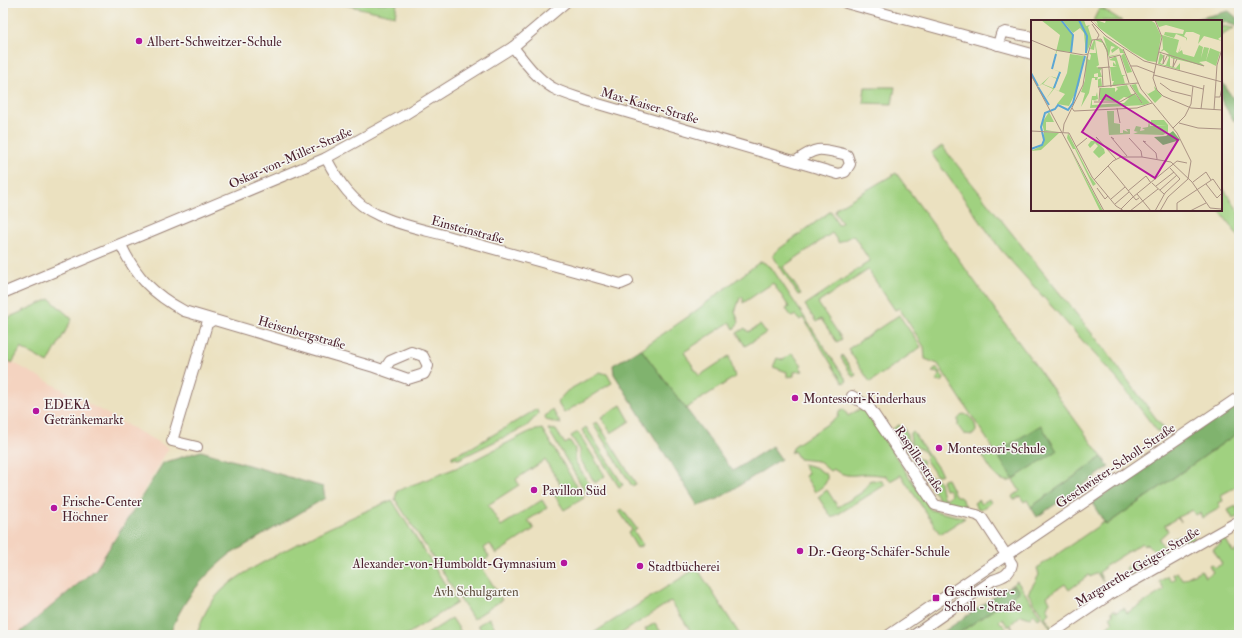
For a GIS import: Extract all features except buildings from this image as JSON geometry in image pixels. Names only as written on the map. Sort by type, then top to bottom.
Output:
[{"type":"street","name":"Oskar-von-Miller-Straße","points":[[3,293],[121,245],[326,158],[404,115],[513,47],[565,3]]},
{"type":"street","points":[[846,3],[1031,54]]},
{"type":"street","points":[[998,45],[1001,34],[1005,32],[1031,38]]},
{"type":"street","name":"Max-Kaiser-Straße","points":[[513,47],[541,79],[564,93],[838,174],[844,172],[850,164],[846,155],[818,148],[810,151],[796,161]]},
{"type":"street","name":"Einsteinstraße","points":[[326,158],[334,174],[353,198],[378,215],[420,230],[621,284],[628,281]]},
{"type":"street","name":"Heisenbergstraße","points":[[121,245],[132,267],[157,294],[184,311],[384,370]]},
{"type":"street","points":[[197,447],[172,441],[207,324],[213,320]]},
{"type":"street","name":"Raspillerstraße","points":[[852,396],[869,406],[935,505],[979,516],[1007,555]]},
{"type":"street","name":"Geschwister-Scholl-Straße","points":[[889,635],[1239,397]]},
{"type":"street","name":"Margarethe-Geiger-Straße","points":[[1050,635],[1149,571],[1239,521]]},
{"type":"street","points":[[914,635],[993,580],[1007,574],[1011,569],[1012,564],[1007,555]]},
{"type":"shaded area","name":"Frische-Center Höchner","points":[[3,357],[169,448],[96,569],[17,635],[3,635]]},
{"type":"green space","points":[[337,3],[397,3],[395,16]]},
{"type":"green space","points":[[1099,9],[1103,9],[1120,20],[1094,20]]},
{"type":"green space","points":[[1229,11],[1239,20],[1239,27],[1222,23],[1222,20],[1192,20]]},
{"type":"green space","points":[[1222,26],[1234,28],[1222,35]]},
{"type":"green space","points":[[1222,82],[1238,106],[1236,108],[1239,112],[1239,118],[1234,121],[1222,102]]},
{"type":"green space","points":[[865,87],[895,87],[892,104],[863,103]]},
{"type":"green space","points":[[942,146],[1106,351],[1164,429],[1158,432],[1117,379],[1001,250],[931,153]]},
{"type":"green space","points":[[896,173],[1102,457],[1031,507],[1027,500],[1024,502],[1020,496],[1014,500],[1012,497],[1020,491],[1013,480],[1003,480],[991,470],[983,456],[986,451],[994,450],[938,364],[925,359],[924,347],[901,311],[899,308],[895,310],[868,270],[818,303],[842,339],[837,342],[821,319],[816,322],[805,305],[870,261],[853,235],[839,243],[832,233],[783,267],[801,294],[798,295],[773,256],[775,252],[831,211],[838,225],[842,223],[835,213],[836,208]]},
{"type":"green space","points":[[1222,186],[1239,212],[1239,237],[1220,211],[1222,211]]},
{"type":"green space","points":[[761,261],[771,267],[847,381],[843,383],[803,318],[799,320],[795,315],[792,317],[786,309],[789,307],[773,283],[743,303],[743,297],[740,298],[735,312],[739,322],[734,329],[730,322],[684,352],[699,376],[729,356],[735,377],[685,409],[641,349],[689,316]]},
{"type":"green space","points":[[50,299],[72,319],[48,363],[21,348],[12,363],[3,357],[3,320]]},
{"type":"green space","points":[[899,315],[921,347],[870,382],[848,349]]},
{"type":"green space","points":[[760,325],[766,333],[745,346],[737,333],[745,328],[748,332]]},
{"type":"green space","points":[[641,349],[733,471],[772,446],[781,459],[718,499],[698,506],[614,374],[613,365]]},
{"type":"green space","points":[[792,353],[802,365],[800,367],[803,371],[794,372],[794,376],[787,377],[787,372],[773,367],[777,358],[783,360]]},
{"type":"green space","points":[[842,355],[856,375],[853,377],[841,358]]},
{"type":"green space","points":[[935,369],[938,369],[944,379],[942,382],[936,381],[939,376],[938,373],[932,372]]},
{"type":"green space","points":[[600,372],[607,374],[612,383],[564,413],[557,402],[567,391]]},
{"type":"green space","points":[[621,405],[630,421],[611,433],[601,417]]},
{"type":"green space","points":[[1232,407],[1239,409],[1239,432],[1106,525],[1092,503]]},
{"type":"green space","points":[[537,409],[538,414],[527,426],[459,459],[452,458],[452,456],[469,449]]},
{"type":"green space","points":[[552,409],[561,424],[546,420],[545,416]]},
{"type":"green space","points":[[844,409],[848,416],[858,410],[865,410],[931,510],[965,518],[940,534],[901,475],[890,481],[887,476],[869,474],[846,475],[833,469],[830,471],[818,461],[799,459],[794,451],[791,453],[794,446],[838,417],[839,412]]},
{"type":"green space","points":[[963,414],[971,418],[974,422],[976,431],[973,435],[964,434],[958,426],[958,419]]},
{"type":"green space","points":[[597,422],[636,484],[632,486],[593,424]]},
{"type":"green space","points":[[899,425],[903,427],[907,435],[912,453],[923,461],[923,470],[925,473],[940,482],[943,497],[947,499],[951,494],[949,490],[945,489],[942,480],[947,479],[955,495],[961,498],[966,506],[940,501],[893,429]]},
{"type":"green space","points":[[1041,425],[1057,451],[1013,479],[996,453]]},
{"type":"green space","points":[[586,427],[623,485],[619,487],[582,430]]},
{"type":"green space","name":"Avh Schulgarten","points":[[542,429],[584,498],[564,510],[553,493],[562,487],[545,460],[516,479],[519,485],[488,505],[501,526],[542,500],[547,508],[528,520],[534,529],[496,554],[490,544],[484,548],[489,557],[480,564],[502,600],[473,619],[395,499],[397,491],[466,464],[531,431]]},
{"type":"green space","points":[[548,429],[556,430],[565,444],[570,441],[575,449],[575,461],[594,492],[588,496]]},
{"type":"green space","points":[[578,432],[605,476],[595,483],[580,459],[580,450],[571,436]]},
{"type":"green space","points":[[913,432],[942,474],[936,475],[925,459],[927,456],[925,452],[911,443],[910,434]]},
{"type":"green space","points":[[1239,432],[1239,485],[1221,495],[1223,501],[1218,503],[1220,508],[1202,518],[1200,513],[1195,515],[1192,510],[1178,517],[1181,522],[1177,518],[1165,525],[1168,531],[1159,539],[1168,555],[1163,558],[1159,551],[1156,553],[1147,544],[1144,546],[1142,543],[1104,567],[1104,569],[1099,572],[1103,582],[1097,573],[1090,577],[1089,575],[1069,590],[1065,584],[1047,596],[1050,602],[1047,607],[1050,613],[1045,617],[1052,628],[1051,629],[1028,593],[1039,575],[1037,568],[1104,522],[1106,525]]},
{"type":"green space","points":[[201,451],[323,487],[325,498],[229,555],[219,563],[186,601],[174,623],[170,635],[17,635],[96,569],[163,463]]},
{"type":"green space","points":[[1102,457],[1109,467],[1037,517],[1031,507]]},
{"type":"green space","points":[[803,464],[815,467],[827,475],[827,481],[815,492],[805,476],[808,473]]},
{"type":"green space","points":[[871,480],[882,481],[885,485],[832,518],[818,497],[827,490],[838,507],[861,493]]},
{"type":"green space","points":[[989,499],[991,503],[981,509],[977,508],[974,503],[978,500],[981,504]]},
{"type":"green space","points":[[392,500],[457,603],[406,635],[197,635],[204,616],[211,603],[220,592],[234,580],[302,541]]},
{"type":"green space","points":[[1236,506],[1239,516],[1233,519],[1228,510]]},
{"type":"green space","points":[[622,509],[637,529],[634,531],[643,545],[637,548],[628,533],[632,530],[619,511]]},
{"type":"green space","points":[[1190,531],[1195,539],[1187,544],[1182,535]]},
{"type":"green space","points":[[1223,535],[1233,552],[1239,549],[1239,635],[1097,635],[1113,622],[1110,616],[1113,614],[1111,612],[1114,610],[1116,612],[1124,608],[1127,613],[1151,599],[1164,590],[1159,582],[1168,576],[1171,581],[1175,578],[1172,574],[1177,572],[1182,580],[1201,570],[1205,577],[1213,572],[1209,565],[1212,564],[1215,568],[1222,564],[1213,549],[1221,544],[1217,538]]},
{"type":"green space","points":[[1180,536],[1185,545],[1178,550],[1172,539]]},
{"type":"green space","points":[[1133,563],[1139,572],[1131,577],[1126,568]]},
{"type":"green space","points":[[697,568],[740,635],[693,635],[671,601],[619,635],[590,635]]},
{"type":"green space","points":[[1017,581],[1041,617],[1038,619],[1034,614],[1030,618],[1021,615],[1011,624],[1013,629],[1010,625],[1008,627],[1002,618],[999,621],[1006,628],[998,635],[956,635],[1019,592],[1015,586],[1010,586]]},
{"type":"green space","points":[[1010,586],[1015,586],[1019,592],[956,635],[939,635]]},
{"type":"green space","points":[[452,618],[463,635],[426,635]]},
{"type":"green space","points":[[489,618],[499,635],[484,635],[478,625]]},
{"type":"green space","points":[[655,623],[663,635],[649,635],[645,629]]},
{"type":"place","name":"Albert-Schweitzer-Schule","points":[[139,41]]},
{"type":"place","name":"Montessori-Kinderhaus","points":[[795,398]]},
{"type":"place","name":"EDEKA Getränkemarkt","points":[[36,411]]},
{"type":"place","name":"Montessori-Schule","points":[[939,448]]},
{"type":"place","name":"Pavillon Süd","points":[[534,490]]},
{"type":"place","name":"Frische-Center Höchner","points":[[54,508]]},
{"type":"place","name":"Dr.-Georg-Schäfer-Schule","points":[[800,551]]},
{"type":"place","name":"Alexander-von-Humboldt-Gymnasium","points":[[564,563]]},
{"type":"place","name":"Stadtbücherei","points":[[640,566]]},
{"type":"place","name":"Geschwister - Scholl - Straße","points":[[936,598]]}]
